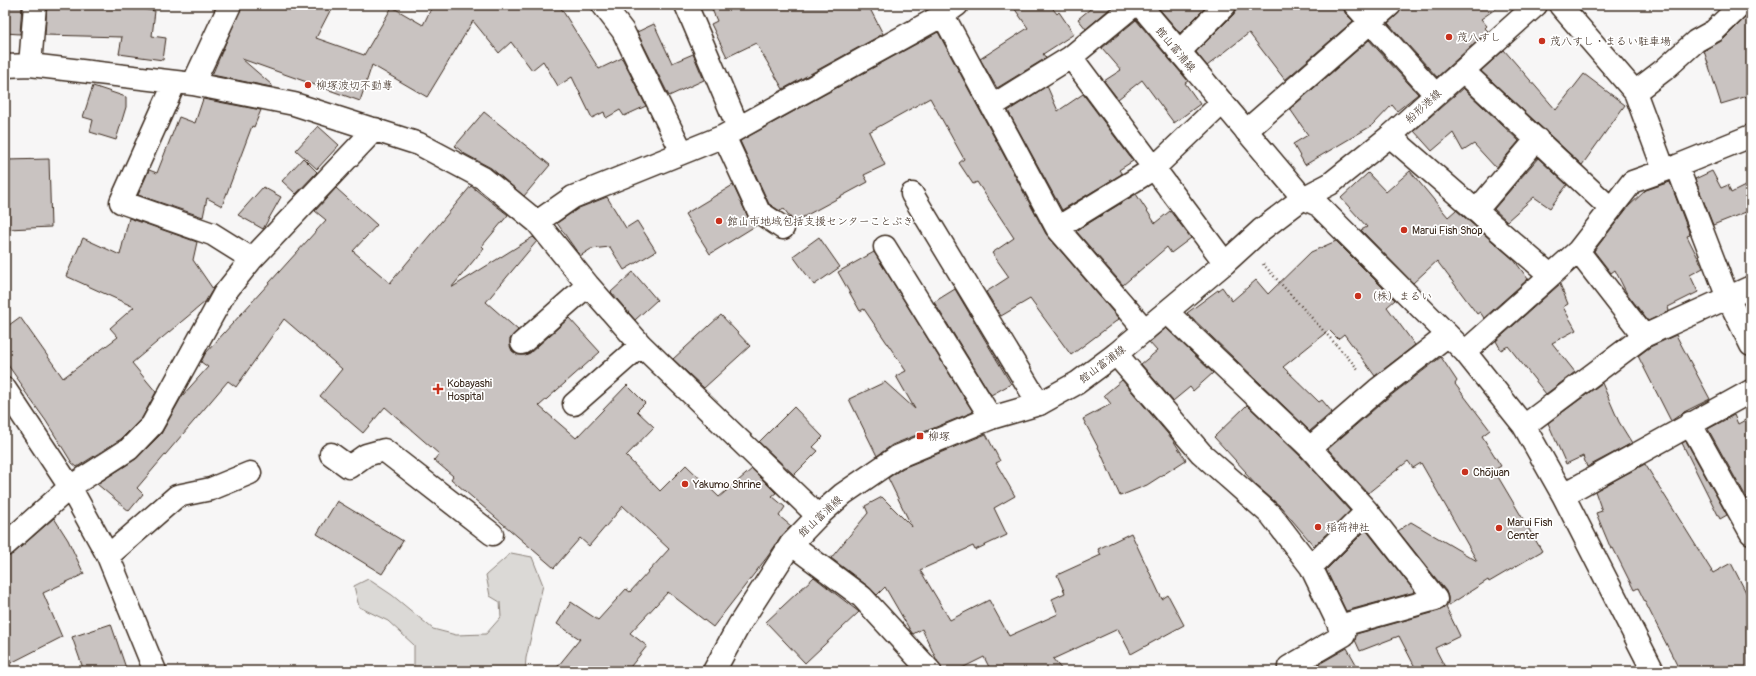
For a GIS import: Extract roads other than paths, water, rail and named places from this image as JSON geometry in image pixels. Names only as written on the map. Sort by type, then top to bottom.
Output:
[{"type":"street","points":[[30,65],[35,5]]},
{"type":"street","points":[[230,5],[184,83],[121,202],[212,234],[252,259]]},
{"type":"street","points":[[603,5],[622,31],[682,152]]},
{"type":"street","points":[[686,5],[759,212],[783,228]]},
{"type":"street","points":[[992,106],[1071,57],[1134,5]]},
{"type":"street","name":"館山富浦線","points":[[714,671],[739,625],[791,544],[818,516],[843,494],[897,457],[991,418],[1039,404],[1077,383],[1116,354],[1226,263],[1261,230],[1303,198],[1140,5]]},
{"type":"street","points":[[1179,52],[1225,5]]},
{"type":"street","points":[[1355,5],[1372,22],[1435,94]]},
{"type":"street","points":[[1246,131],[1390,5]]},
{"type":"street","name":"船形港線","points":[[1303,198],[1330,184],[1390,136],[1435,94],[1463,71],[1536,5]]},
{"type":"street","points":[[1560,5],[1635,92],[1728,298],[1751,345]]},
{"type":"street","points":[[1635,92],[1666,69],[1696,41],[1714,31],[1741,5]]},
{"type":"street","points":[[537,222],[573,197],[731,132],[950,10],[992,106],[1057,228],[1145,330]]},
{"type":"street","points":[[1071,57],[1153,169],[1226,263]]},
{"type":"street","points":[[5,66],[30,65],[184,83],[294,104],[419,144],[483,178],[537,222],[588,285],[641,345],[818,516]]},
{"type":"street","points":[[1463,71],[1610,208]]},
{"type":"street","points":[[1057,228],[1153,169],[1222,103]]},
{"type":"street","points":[[5,545],[70,486],[129,449],[152,425],[224,294],[252,259],[374,129]]},
{"type":"street","points":[[1390,136],[1550,275]]},
{"type":"street","points":[[1465,352],[1578,251],[1610,208],[1632,182],[1751,136]]},
{"type":"street","points":[[1476,211],[1537,139]]},
{"type":"street","points":[[912,194],[1039,404]]},
{"type":"street","points":[[1303,198],[1318,205],[1448,334],[1465,352],[1524,426],[1563,496],[1646,668]]},
{"type":"street","points":[[885,247],[991,418]]},
{"type":"street","points":[[1578,251],[1644,336]]},
{"type":"street","points":[[522,343],[588,285]]},
{"type":"street","points":[[1524,426],[1644,336],[1751,287]]},
{"type":"street","points":[[1167,312],[1310,448],[1367,511],[1436,599],[1339,626]]},
{"type":"street","points":[[1310,448],[1377,390],[1448,334]]},
{"type":"street","points":[[574,404],[641,345]]},
{"type":"street","points":[[1116,354],[1201,453],[1271,515],[1311,567],[1344,635],[1289,667],[1292,671]]},
{"type":"street","points":[[5,389],[70,486],[108,556],[156,671]]},
{"type":"street","points":[[1563,496],[1751,391]]},
{"type":"street","points":[[1690,424],[1751,533]]},
{"type":"street","points":[[331,454],[349,467],[366,455],[384,450],[492,534]]},
{"type":"street","points":[[108,556],[176,496],[211,489],[250,473]]},
{"type":"street","points":[[1311,567],[1367,511]]},
{"type":"street","points":[[791,544],[862,597],[930,671]]},
{"type":"place","name":"茂八すし","points":[[1449,37]]},
{"type":"place","name":"茂八すし・まるい駐車場","points":[[1542,41]]},
{"type":"place","name":"柳塚波切不動尊","points":[[308,85]]},
{"type":"place","name":"館山市地域包括支援センターことぶき","points":[[719,221]]},
{"type":"place","name":"Marui Fish Shop","points":[[1404,230]]},
{"type":"place","name":"（株）まるい","points":[[1358,296]]},
{"type":"place","name":"Kobayashi Hospital","points":[[438,389]]},
{"type":"place","name":"柳塚","points":[[920,436]]},
{"type":"place","name":"Chōjuan","points":[[1465,472]]},
{"type":"place","name":"Yakumo Shrine","points":[[685,484]]},
{"type":"place","name":"稲荷神社","points":[[1318,527]]},
{"type":"place","name":"Marui Fish Center","points":[[1499,528]]}]
